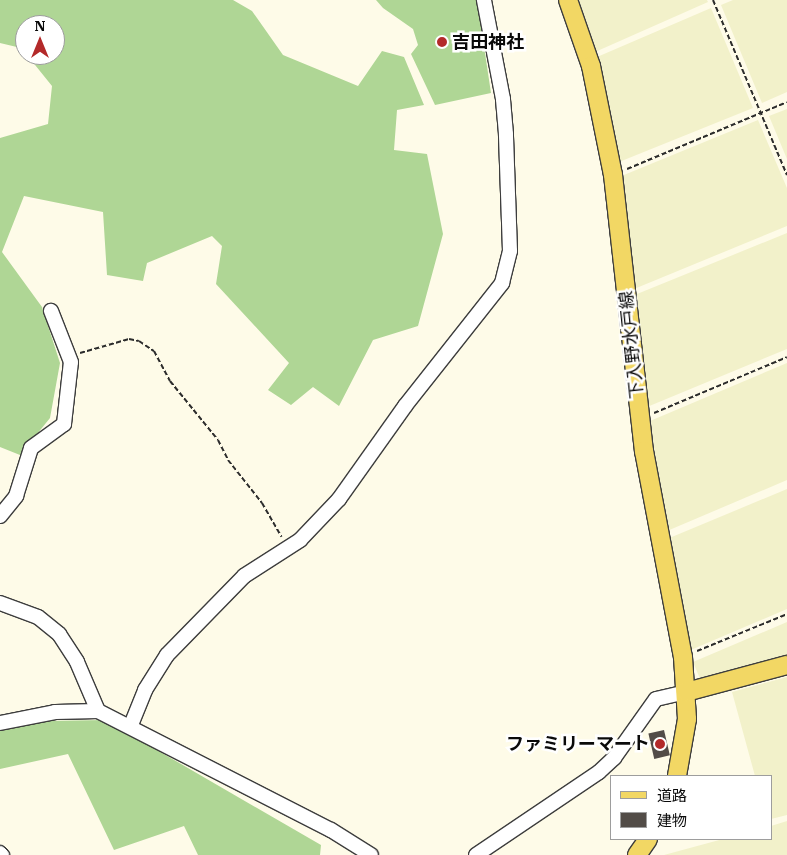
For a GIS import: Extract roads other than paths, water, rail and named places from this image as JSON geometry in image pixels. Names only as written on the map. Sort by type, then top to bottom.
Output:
[{"type":"main road","name":"下入野水戸線","points":[[568,0],[591,66],[613,175],[640,419],[683,657],[686,692],[686,735],[676,775]]},
{"type":"main road","points":[[686,692],[787,665]]},
{"type":"main road","points":[[637,855],[647,840]]},
{"type":"street","points":[[131,725],[145,690],[180,640],[244,576],[300,540],[339,499],[405,406],[489,302],[508,267],[510,251],[503,99],[484,0]]},
{"type":"street","points":[[0,516],[16,496],[32,448],[64,424],[69,358],[51,311]]},
{"type":"street","points":[[0,603],[38,617],[59,634],[77,662],[98,711]]},
{"type":"street","points":[[476,855],[495,851],[599,772],[614,758],[656,699],[686,692]]},
{"type":"street","points":[[0,723],[55,712],[98,711],[131,725],[174,752],[331,830],[371,855]]},
{"type":"place","name":"吉田神社","points":[[442,42]]},
{"type":"place","name":"ファミリーマート","points":[[660,744]]}]
